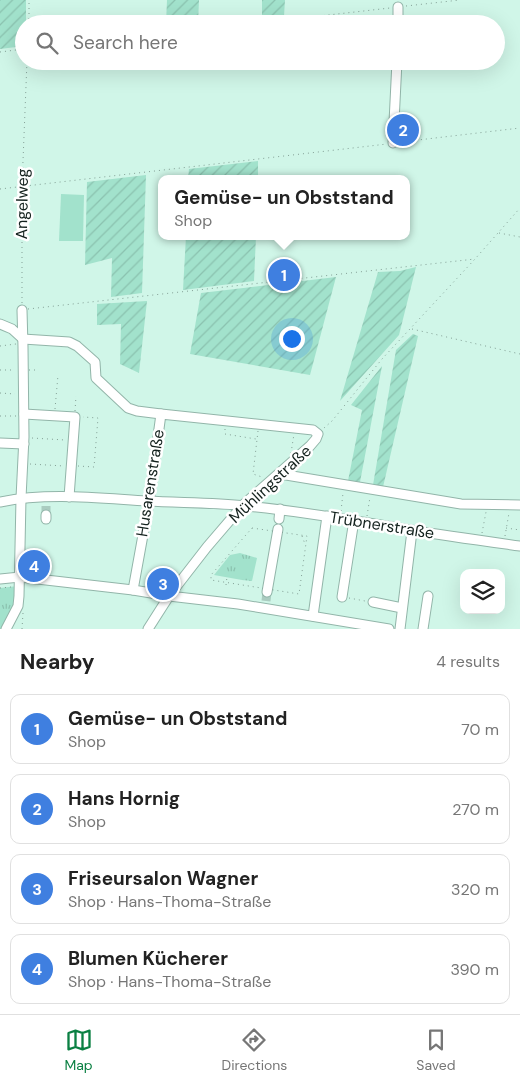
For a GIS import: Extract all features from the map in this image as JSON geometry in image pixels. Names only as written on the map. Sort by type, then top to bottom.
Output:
[{"type":"street","points":[[398,7],[398,15]]},
{"type":"street","points":[[393,143],[397,70]]},
{"type":"street","points":[[6,629],[18,606],[20,582],[24,441],[22,310]]},
{"type":"street","points":[[0,324],[12,329],[23,343]]},
{"type":"street","points":[[23,343],[69,342],[77,346],[95,362],[96,378],[128,408],[161,414]]},
{"type":"street","points":[[24,415],[55,411],[75,417],[69,497]]},
{"type":"street","name":"Husarenstraße","points":[[132,590],[149,502],[161,414],[313,430],[318,434]]},
{"type":"street","name":"Mühlingstraße","points":[[148,629],[169,596],[243,505],[290,466],[310,446],[318,434]]},
{"type":"street","points":[[0,443],[24,441]]},
{"type":"street","points":[[276,477],[345,485],[461,504],[520,505]]},
{"type":"street","name":"Trübnerstraße","points":[[0,502],[21,498],[46,500],[69,497],[243,505],[520,546]]},
{"type":"street","points":[[266,598],[280,509]]},
{"type":"street","points":[[313,616],[327,516]]},
{"type":"street","points":[[342,597],[354,520]]},
{"type":"street","points":[[400,629],[412,531]]},
{"type":"street","points":[[0,579],[132,590],[238,604],[266,598],[313,616],[359,627],[389,629]]},
{"type":"street","points":[[423,629],[428,596]]},
{"type":"street","points":[[373,602],[402,608]]},
{"type":"path","points":[[28,15],[29,0]]},
{"type":"path","points":[[328,15],[460,0]]},
{"type":"path","points":[[0,52],[15,50]]},
{"type":"path","name":"Angelweg","points":[[22,310],[22,186],[27,70]]},
{"type":"path","points":[[0,189],[520,128]]},
{"type":"path","points":[[318,434],[332,421],[382,359],[520,208]]},
{"type":"path","points":[[499,232],[520,238]]},
{"type":"path","points":[[22,310],[475,259]]},
{"type":"path","points":[[411,329],[520,354]]},
{"type":"path","points":[[0,346],[23,343]]},
{"type":"path","points":[[55,411],[58,375]]},
{"type":"path","points":[[0,393],[24,394]]},
{"type":"path","points":[[23,464],[94,467],[98,418],[75,417],[76,396]]},
{"type":"path","points":[[52,406],[55,411]]},
{"type":"path","points":[[0,416],[24,415]]},
{"type":"path","points":[[227,421],[225,434],[256,439]]},
{"type":"path","points":[[260,424],[256,439],[252,474],[276,477]]},
{"type":"path","points":[[290,466],[294,429]]},
{"type":"path","points":[[24,441],[73,440]]},
{"type":"path","points":[[340,518],[345,485]]},
{"type":"path","points":[[366,522],[371,489]]},
{"type":"path","points":[[481,540],[487,504]]},
{"type":"path","points":[[504,544],[510,505]]},
{"type":"path","points":[[278,527],[306,536],[299,594],[266,598],[212,580],[211,575],[252,528],[278,527]]},
{"type":"path","points":[[506,528],[520,530]]},
{"type":"path","points":[[226,584],[227,577]]},
{"type":"path","points":[[0,588],[20,582]]},
{"type":"path","points":[[342,597],[373,602]]},
{"type":"green space","points":[[0,0],[26,0],[26,15],[15,15],[15,47],[0,49]]},
{"type":"green space","points":[[167,0],[199,0],[198,15],[166,15]]},
{"type":"green space","points":[[262,0],[285,0],[284,15],[262,15]]},
{"type":"green space","points":[[258,161],[258,175],[188,175],[189,169]]},
{"type":"green space","points":[[146,175],[142,293],[111,297],[112,258],[85,265],[87,182]]},
{"type":"green space","points":[[61,194],[84,195],[83,241],[59,241]]},
{"type":"green space","points":[[186,240],[256,240],[254,281],[183,290]]},
{"type":"green space","points":[[416,267],[399,335],[340,401],[378,272],[400,271]]},
{"type":"green space","points":[[336,277],[310,375],[190,354],[201,293]]},
{"type":"green space","points":[[147,301],[139,373],[120,364],[121,324],[97,325],[97,304]]},
{"type":"green space","points":[[413,334],[418,336],[383,487],[373,485],[396,350]]},
{"type":"green space","points":[[382,366],[360,482],[348,481],[362,410],[351,405]]},
{"type":"green space","points":[[240,553],[257,558],[252,581],[214,575],[230,555]]},
{"type":"green space","points":[[18,586],[17,606],[0,629],[0,588]]},
{"type":"tunnel","points":[[46,503],[46,515]]},
{"type":"tunnel","points":[[266,601],[267,592]]},
{"type":"place","name":"Hans Hornig","points":[[403,130]]},
{"type":"place","name":"Gemüse- un Obststand","points":[[284,275]]},
{"type":"place","name":"Blumen Kücherer","points":[[34,566]]},
{"type":"place","name":"Friseursalon Wagner","points":[[163,584]]}]
